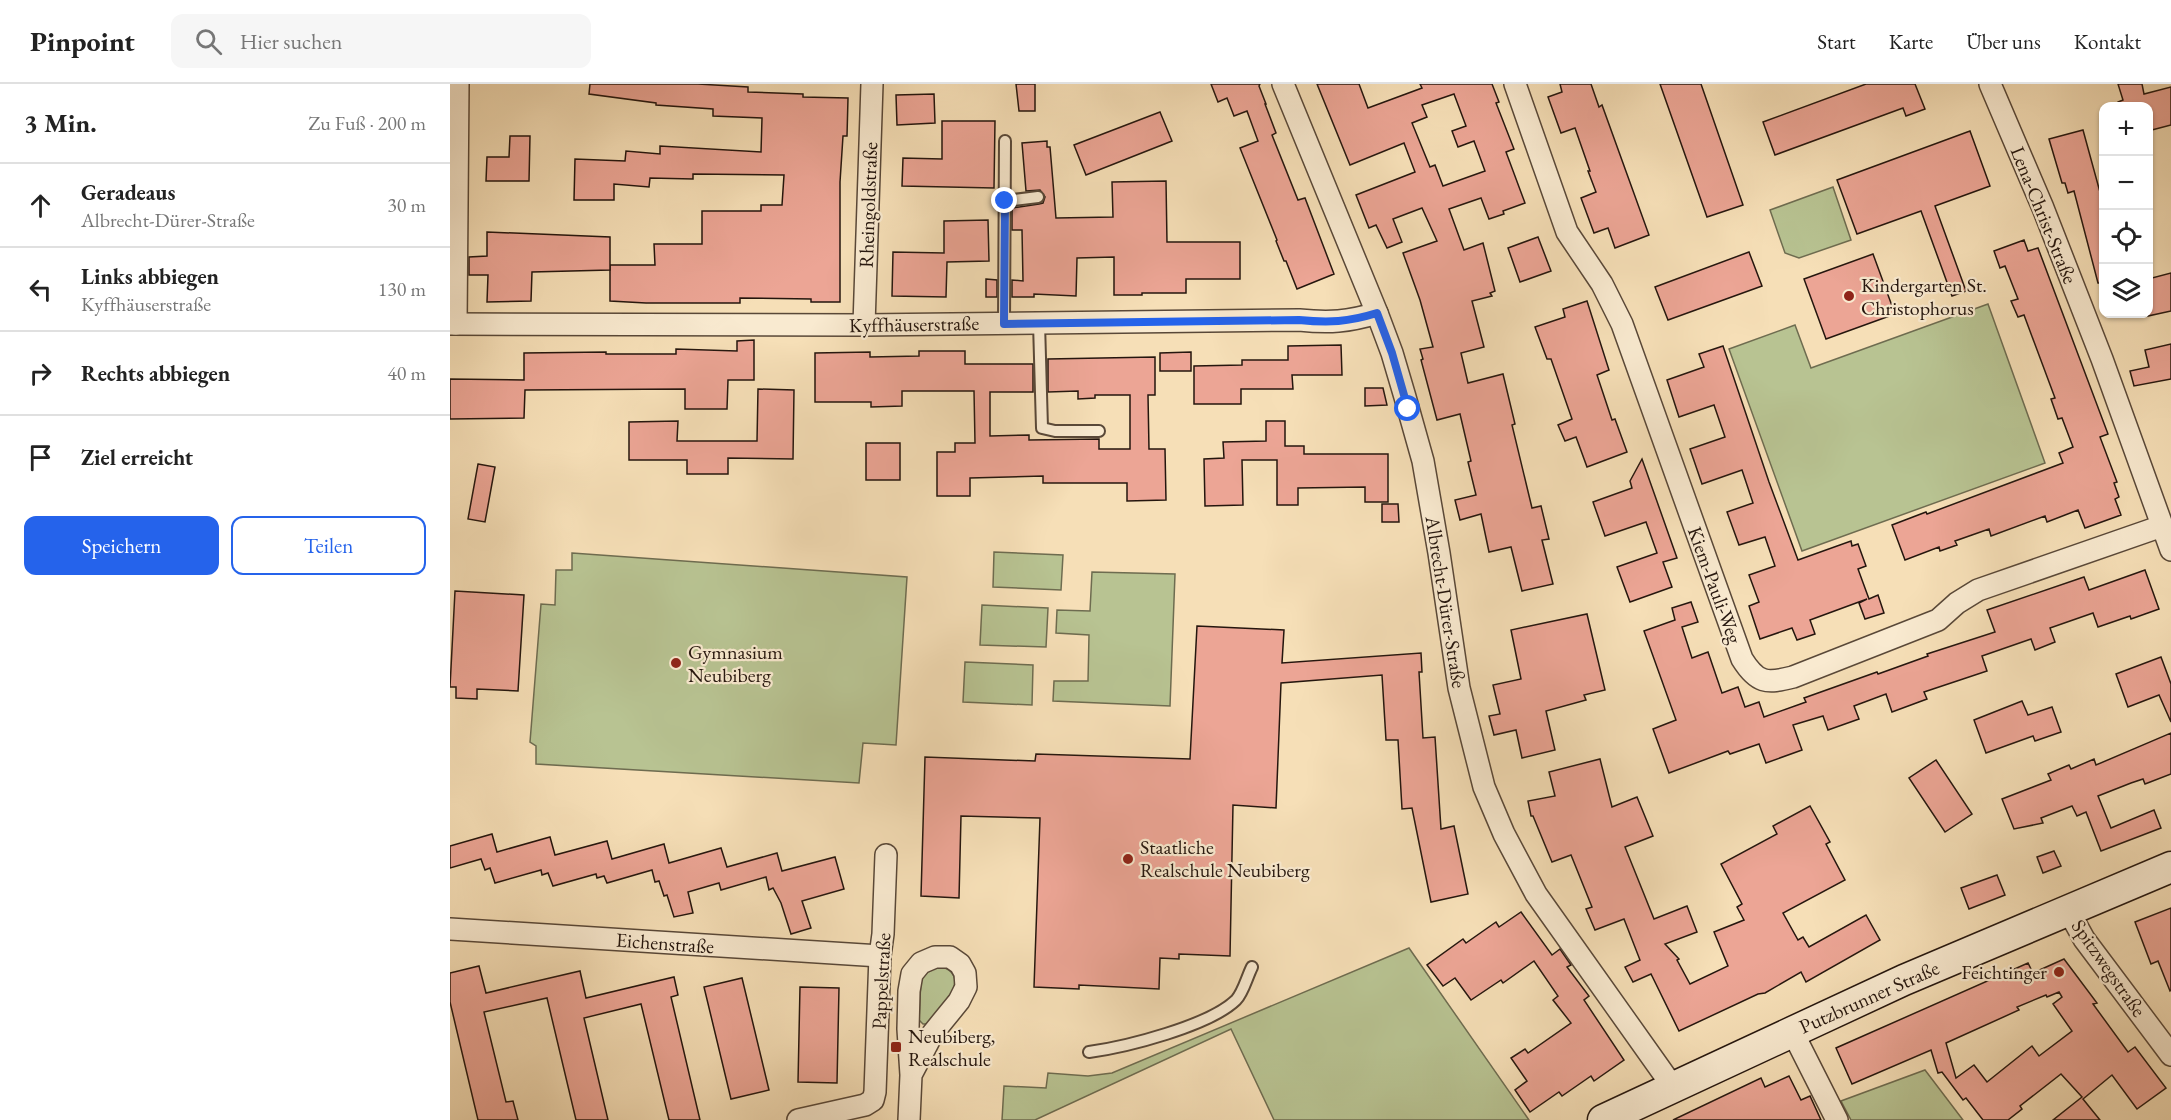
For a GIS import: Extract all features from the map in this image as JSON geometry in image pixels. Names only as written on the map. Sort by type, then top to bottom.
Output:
[{"type":"main road","name":"Putzbrunner Straße","points":[[1603,1120],[1792,1031],[2171,867]]},
{"type":"street","points":[[453,324],[458,84]]},
{"type":"street","name":"Rheingoldstraße","points":[[864,325],[872,84]]},
{"type":"street","name":"Albrecht-Dürer-Straße","points":[[1283,84],[1392,353],[1423,461],[1459,688],[1484,787],[1504,834],[1536,894],[1673,1087]]},
{"type":"street","name":"Kiem-Pauli-Weg","points":[[1515,84],[1567,232],[1602,284],[1622,324],[1742,659],[1751,673],[1762,681],[1777,681],[1793,676],[1938,620],[1957,603],[1978,590],[2162,526]]},
{"type":"street","name":"Lena-Christ-Straße","points":[[1990,84],[2043,208],[2102,359],[2171,550]]},
{"type":"street","name":"Kyffhäuserstraße","points":[[453,324],[864,325],[1299,320],[1317,322],[1350,321],[1377,313]]},
{"type":"street","name":"Pappelstraße","points":[[798,1120],[865,1105],[873,1100],[886,855]]},
{"type":"street","name":"Spitzwegstraße","points":[[2068,910],[2084,939],[2171,1055]]},
{"type":"street","name":"Eichenstraße","points":[[450,929],[880,956]]},
{"type":"street","points":[[909,1120],[911,1075],[908,1029],[912,974],[921,963],[935,957],[950,957],[960,964],[966,987],[959,1001],[933,1033],[911,1075]]},
{"type":"street","points":[[1792,1031],[1837,1120]]},
{"type":"lane","points":[[1004,324],[1005,141]]},
{"type":"lane","points":[[1005,201],[1038,197]]},
{"type":"lane","points":[[1039,323],[1042,428],[1099,431]]},
{"type":"lane","points":[[1089,1052],[1131,1044],[1169,1033],[1211,1016],[1237,1000],[1252,967]]},
{"type":"green space","points":[[1833,187],[1851,240],[1799,258],[1785,253],[1770,210]]},
{"type":"green space","points":[[1988,304],[2045,463],[1802,551],[1729,349],[1795,325],[1811,368]]},
{"type":"green space","points":[[994,552],[1063,555],[1061,590],[993,587]]},
{"type":"green space","points":[[572,553],[907,577],[896,745],[863,743],[859,783],[536,764],[536,746],[530,742],[541,604],[555,605],[556,570],[572,570]]},
{"type":"green space","points":[[1092,572],[1175,574],[1170,706],[1053,701],[1054,681],[1088,681],[1089,635],[1056,633],[1057,610],[1090,611]]},
{"type":"green space","points":[[982,605],[1048,608],[1046,647],[980,645]]},
{"type":"green space","points":[[965,662],[1033,665],[1032,705],[963,702]]},
{"type":"green space","points":[[1409,948],[1529,1120],[1274,1120],[1231,1029],[1035,1120],[1002,1120],[1004,1086],[1046,1088],[1048,1073],[1088,1076],[1112,1073]]},
{"type":"green space","points":[[940,966],[950,971],[954,978],[954,985],[946,1002],[927,1024],[923,1024],[919,1020],[921,979],[924,973]]},
{"type":"green space","points":[[1925,1070],[1963,1120],[1851,1120],[1841,1101]]},
{"type":"building","points":[[590,84],[698,84],[748,87],[748,92],[848,98],[847,136],[843,136],[840,182],[840,302],[811,302],[811,299],[740,298],[740,303],[610,301],[610,265],[655,265],[654,244],[702,244],[702,211],[761,211],[761,205],[782,205],[784,175],[693,174],[693,179],[650,178],[649,187],[614,184],[614,200],[574,200],[575,159],[625,161],[626,151],[660,154],[660,146],[761,152],[762,118],[713,116],[713,109],[656,105],[656,103],[589,94]]},
{"type":"building","points":[[1016,84],[1035,84],[1035,111],[1019,111]]},
{"type":"building","points":[[1211,84],[1260,84],[1276,133],[1272,135],[1298,200],[1305,198],[1334,274],[1297,289],[1240,148],[1258,141],[1247,111],[1234,116],[1227,98],[1218,102]]},
{"type":"building","points":[[1317,84],[1359,84],[1368,108],[1422,88],[1420,84],[1492,84],[1499,102],[1496,103],[1514,149],[1506,152],[1525,203],[1489,219],[1481,198],[1449,209],[1464,250],[1483,243],[1495,291],[1490,293],[1492,296],[1472,301],[1484,347],[1461,353],[1468,383],[1503,374],[1515,424],[1512,425],[1532,508],[1541,506],[1549,539],[1542,540],[1553,584],[1522,591],[1511,547],[1489,552],[1481,514],[1460,520],[1455,500],[1476,495],[1468,462],[1471,461],[1460,414],[1437,420],[1420,349],[1433,347],[1420,300],[1403,253],[1437,241],[1422,208],[1393,219],[1402,242],[1387,248],[1376,225],[1369,228],[1356,195],[1415,172],[1404,143],[1350,165]],"holes":[[[1454,94],[1466,126],[1452,131],[1458,147],[1474,141],[1485,171],[1443,186],[1435,165],[1430,167],[1412,123],[1427,117],[1422,105]]]},
{"type":"building","points":[[1560,84],[1591,84],[1599,107],[1602,105],[1649,235],[1615,248],[1608,228],[1594,233],[1581,198],[1596,192],[1588,171],[1590,171],[1575,128],[1561,133],[1548,97],[1562,92]]},
{"type":"building","points":[[1660,84],[1701,84],[1743,205],[1707,217]]},
{"type":"building","points":[[1866,84],[1915,84],[1925,109],[1906,116],[1903,108],[1775,155],[1763,122]]},
{"type":"building","points":[[2118,84],[2142,84],[2144,94],[2171,87],[2171,125],[2153,130],[2153,102],[2118,102],[2123,100]]},
{"type":"building","points":[[934,94],[935,123],[897,125],[896,95]]},
{"type":"building","points":[[1160,112],[1172,141],[1086,175],[1074,145]]},
{"type":"building","points":[[942,121],[995,121],[994,188],[902,186],[903,158],[942,159]]},
{"type":"building","points":[[2083,130],[2099,188],[2099,283],[2074,191],[2068,193],[2065,183],[2062,183],[2049,139]]},
{"type":"building","points":[[1970,131],[1990,186],[1935,206],[1966,291],[1952,296],[1921,211],[1857,234],[1837,180]]},
{"type":"building","points":[[510,136],[530,136],[529,181],[486,181],[487,157],[509,157]]},
{"type":"building","points":[[1047,141],[1047,147],[1050,147],[1056,218],[1113,217],[1112,182],[1166,181],[1167,242],[1240,242],[1240,279],[1186,279],[1186,293],[1114,295],[1114,257],[1077,258],[1076,296],[1034,294],[1034,297],[1012,297],[1012,280],[1023,281],[1022,230],[1012,230],[1012,208],[1043,203],[1045,197],[1040,190],[1026,191],[1022,143]]},
{"type":"building","points":[[988,220],[989,261],[947,262],[946,297],[892,296],[893,252],[944,253],[944,221]]},
{"type":"building","points":[[487,232],[610,237],[610,270],[532,272],[531,301],[487,302],[488,275],[469,275],[469,257],[487,256]]},
{"type":"building","points":[[1538,237],[1551,271],[1520,282],[1508,248]]},
{"type":"building","points":[[2024,240],[2028,251],[2038,248],[2108,434],[2100,437],[2117,482],[2114,483],[2119,497],[2115,499],[2121,515],[2085,528],[2078,510],[2047,522],[2045,516],[1991,536],[1989,529],[1955,541],[1957,545],[1940,551],[1939,547],[1905,560],[1892,525],[2063,463],[2059,453],[2073,447],[2062,418],[2058,419],[2051,399],[2055,398],[2024,315],[2018,317],[2011,301],[2018,299],[2005,266],[2000,268],[1994,251]]},
{"type":"building","points":[[1749,252],[1762,286],[1668,320],[1655,287]]},
{"type":"building","name":"Kindergarten St. Christophorus","points":[[1873,254],[1895,314],[1826,339],[1804,279]]},
{"type":"building","points":[[2171,273],[2171,311],[2153,315],[2153,278]]},
{"type":"building","points":[[986,279],[997,280],[997,297],[986,297]]},
{"type":"building","points":[[1587,301],[1609,370],[1597,375],[1612,420],[1615,419],[1627,452],[1587,467],[1576,437],[1565,441],[1558,425],[1572,419],[1551,359],[1547,359],[1535,327],[1565,317],[1563,309]]},
{"type":"building","points":[[754,340],[754,380],[728,380],[727,409],[685,409],[685,389],[525,390],[524,418],[450,419],[450,379],[524,380],[524,353],[676,354],[676,349],[737,351],[737,341]]},
{"type":"building","points":[[2171,344],[2171,379],[2134,386],[2130,371],[2149,367],[2145,350]]},
{"type":"building","points":[[1341,345],[1342,375],[1292,375],[1293,389],[1241,389],[1241,404],[1194,404],[1194,366],[1242,365],[1242,360],[1288,360],[1288,346]]},
{"type":"building","points":[[1723,346],[1798,560],[1851,541],[1852,546],[1858,544],[1866,566],[1858,569],[1869,599],[1878,595],[1884,613],[1865,619],[1859,603],[1867,599],[1810,620],[1815,634],[1797,640],[1792,628],[1760,639],[1749,606],[1759,602],[1749,575],[1775,566],[1765,537],[1739,545],[1727,512],[1753,503],[1742,470],[1702,484],[1690,449],[1725,437],[1714,405],[1679,417],[1667,380],[1704,367],[1699,354]]},
{"type":"building","points":[[919,351],[965,351],[965,364],[1033,364],[1033,392],[990,392],[990,436],[1029,435],[1029,440],[1099,439],[1099,449],[1130,449],[1130,395],[1095,395],[1095,398],[1078,399],[1078,391],[1048,392],[1048,359],[1155,357],[1155,395],[1148,395],[1149,449],[1165,449],[1166,500],[1127,501],[1127,483],[1043,483],[1043,476],[970,478],[970,496],[937,496],[937,452],[955,452],[955,443],[975,443],[974,391],[902,391],[902,406],[871,407],[871,402],[815,402],[815,353],[870,352],[870,357],[919,356]]},
{"type":"building","points":[[1191,352],[1191,371],[1160,371],[1160,353]]},
{"type":"building","points":[[1365,388],[1383,388],[1387,405],[1365,406]]},
{"type":"building","points":[[758,389],[794,390],[793,459],[728,458],[728,474],[687,474],[687,460],[629,460],[629,422],[678,421],[677,441],[757,441]]},
{"type":"building","points":[[1266,421],[1285,421],[1285,446],[1304,446],[1304,454],[1388,454],[1388,502],[1365,502],[1365,487],[1298,488],[1298,505],[1277,505],[1277,460],[1242,460],[1243,505],[1205,506],[1204,459],[1224,458],[1223,442],[1266,441]]},
{"type":"building","points":[[866,443],[900,443],[900,480],[866,480]]},
{"type":"building","points":[[1642,459],[1677,558],[1663,562],[1672,587],[1630,602],[1617,567],[1657,553],[1646,522],[1605,536],[1593,502],[1632,488],[1630,481]]},
{"type":"building","points":[[478,464],[495,467],[485,522],[468,519]]},
{"type":"building","points":[[1382,504],[1398,504],[1399,522],[1382,522]]},
{"type":"building","points":[[2145,570],[2159,609],[2098,627],[2093,613],[2050,628],[2055,642],[2035,650],[2031,639],[1982,656],[1987,671],[1924,692],[1927,699],[1892,712],[1886,694],[1854,706],[1859,719],[1828,730],[1823,716],[1793,725],[1802,750],[1766,763],[1759,744],[1730,754],[1728,751],[1669,773],[1653,729],[1676,720],[1644,631],[1675,620],[1672,608],[1691,602],[1698,622],[1682,627],[1692,658],[1708,652],[1722,693],[1738,687],[1745,707],[1759,702],[1764,717],[1806,702],[1804,698],[1995,632],[1987,610],[2084,577],[2089,590]]},
{"type":"building","points":[[455,591],[524,595],[518,691],[477,689],[477,699],[456,698],[456,687],[450,687]]},
{"type":"building","points":[[1587,614],[1605,690],[1584,695],[1586,700],[1546,711],[1555,750],[1522,758],[1516,730],[1494,735],[1489,716],[1500,714],[1493,685],[1521,679],[1511,630]]},
{"type":"building","points":[[1197,626],[1284,630],[1282,663],[1421,653],[1422,672],[1419,672],[1423,738],[1435,737],[1441,829],[1454,826],[1468,894],[1431,902],[1412,808],[1402,809],[1398,740],[1386,740],[1382,675],[1281,683],[1276,808],[1233,805],[1230,956],[1179,954],[1179,959],[1160,958],[1159,989],[1079,985],[1079,989],[1034,987],[1040,818],[961,816],[959,898],[921,896],[925,757],[1035,761],[1036,754],[1190,759]]},
{"type":"building","points":[[2161,657],[2171,684],[2171,722],[2159,695],[2128,707],[2116,674]]},
{"type":"building","points":[[2022,701],[2028,715],[2052,707],[2061,732],[2035,741],[2033,736],[1986,753],[1974,720]]},
{"type":"building","points":[[2171,733],[2171,774],[2145,784],[2143,779],[2098,796],[2111,828],[2154,810],[2161,828],[2101,851],[2086,812],[2077,816],[2072,806],[2041,818],[2043,823],[2014,829],[2002,799],[2051,780],[2048,774],[2069,765],[2071,769],[2094,759],[2096,765]]},
{"type":"building","points":[[1600,759],[1612,807],[1637,797],[1653,836],[1625,847],[1654,919],[1687,906],[1697,932],[1665,944],[1679,959],[1677,960],[1690,984],[1728,966],[1714,932],[1744,920],[1737,907],[1742,904],[1721,864],[1777,834],[1773,826],[1810,806],[1830,842],[1826,844],[1845,880],[1783,913],[1798,940],[1803,937],[1809,947],[1866,915],[1880,940],[1806,982],[1801,972],[1765,993],[1758,994],[1679,1031],[1651,974],[1633,982],[1625,967],[1640,960],[1624,919],[1595,930],[1586,909],[1592,907],[1571,855],[1552,862],[1533,816],[1531,816],[1528,801],[1555,796],[1549,772]]},
{"type":"building","points":[[1936,760],[1972,814],[1945,832],[1909,778]]},
{"type":"building","points":[[492,834],[497,852],[550,837],[555,855],[607,841],[612,859],[664,844],[669,863],[721,848],[727,867],[777,853],[782,871],[835,857],[844,889],[802,901],[811,928],[791,934],[781,903],[773,888],[769,890],[766,877],[721,890],[719,883],[688,892],[693,913],[674,917],[667,895],[664,896],[659,881],[655,882],[652,870],[607,883],[604,876],[597,878],[596,874],[553,886],[548,873],[542,875],[541,870],[495,883],[490,868],[485,870],[481,859],[450,868],[450,846]]},
{"type":"building","points":[[2054,851],[2061,866],[2043,873],[2037,857]]},
{"type":"building","points":[[1997,875],[2005,895],[1969,909],[1961,888]]},
{"type":"building","points":[[2171,908],[2170,991],[2158,961],[2151,964],[2135,922]]},
{"type":"building","points":[[1521,912],[1552,955],[1560,949],[1571,965],[1567,967],[1589,996],[1584,1000],[1624,1060],[1594,1081],[1591,1076],[1562,1096],[1559,1092],[1530,1112],[1515,1090],[1527,1081],[1511,1058],[1525,1049],[1528,1053],[1571,1023],[1553,1000],[1558,996],[1534,961],[1503,983],[1501,980],[1471,1000],[1455,978],[1443,986],[1427,965],[1463,939],[1466,943],[1496,922],[1499,927]]},
{"type":"building","points":[[2064,959],[2097,1003],[2093,1004],[2128,1052],[2135,1047],[2166,1088],[2137,1109],[2112,1075],[2083,1099],[2100,1120],[2053,1120],[2082,1097],[2061,1074],[2020,1106],[2022,1109],[2008,1120],[1983,1120],[1966,1098],[1963,1100],[1942,1072],[1938,1073],[1931,1050],[1852,1084],[1836,1048],[2028,963],[2033,973]],"holes":[[[2059,992],[2062,997],[2053,1004],[2072,1031],[2039,1056],[2032,1046],[1987,1082],[1974,1065],[1956,1078],[1946,1043],[2019,1010],[2017,1007],[2046,995],[2047,997]]]},
{"type":"building","points":[[479,966],[486,993],[580,971],[586,998],[674,977],[678,995],[671,997],[700,1120],[669,1120],[641,1004],[584,1018],[608,1120],[576,1120],[547,998],[484,1012],[506,1102],[513,1101],[518,1120],[478,1120],[450,1002],[450,973]]},
{"type":"building","points":[[742,978],[769,1090],[731,1099],[704,987]]},
{"type":"building","points":[[800,987],[839,988],[837,1083],[798,1082]]},
{"type":"building","points":[[1789,1076],[1801,1100],[1810,1096],[1821,1120],[1673,1120],[1761,1078],[1765,1087]]},
{"type":"place","name":"Kindergarten St. Christophorus","points":[[1849,296]]},
{"type":"place","name":"Gymnasium Neubiberg","points":[[676,663]]},
{"type":"place","name":"Staatliche Realschule Neubiberg","points":[[1128,859]]},
{"type":"place","name":"Feichtinger","points":[[2059,972]]},
{"type":"place","name":"Neubiberg, Realschule","points":[[896,1047]]},
{"type":"route","points":[[1005,201],[1004,324],[1299,320],[1317,322],[1350,321],[1377,313],[1392,353],[1408,409]]}]
